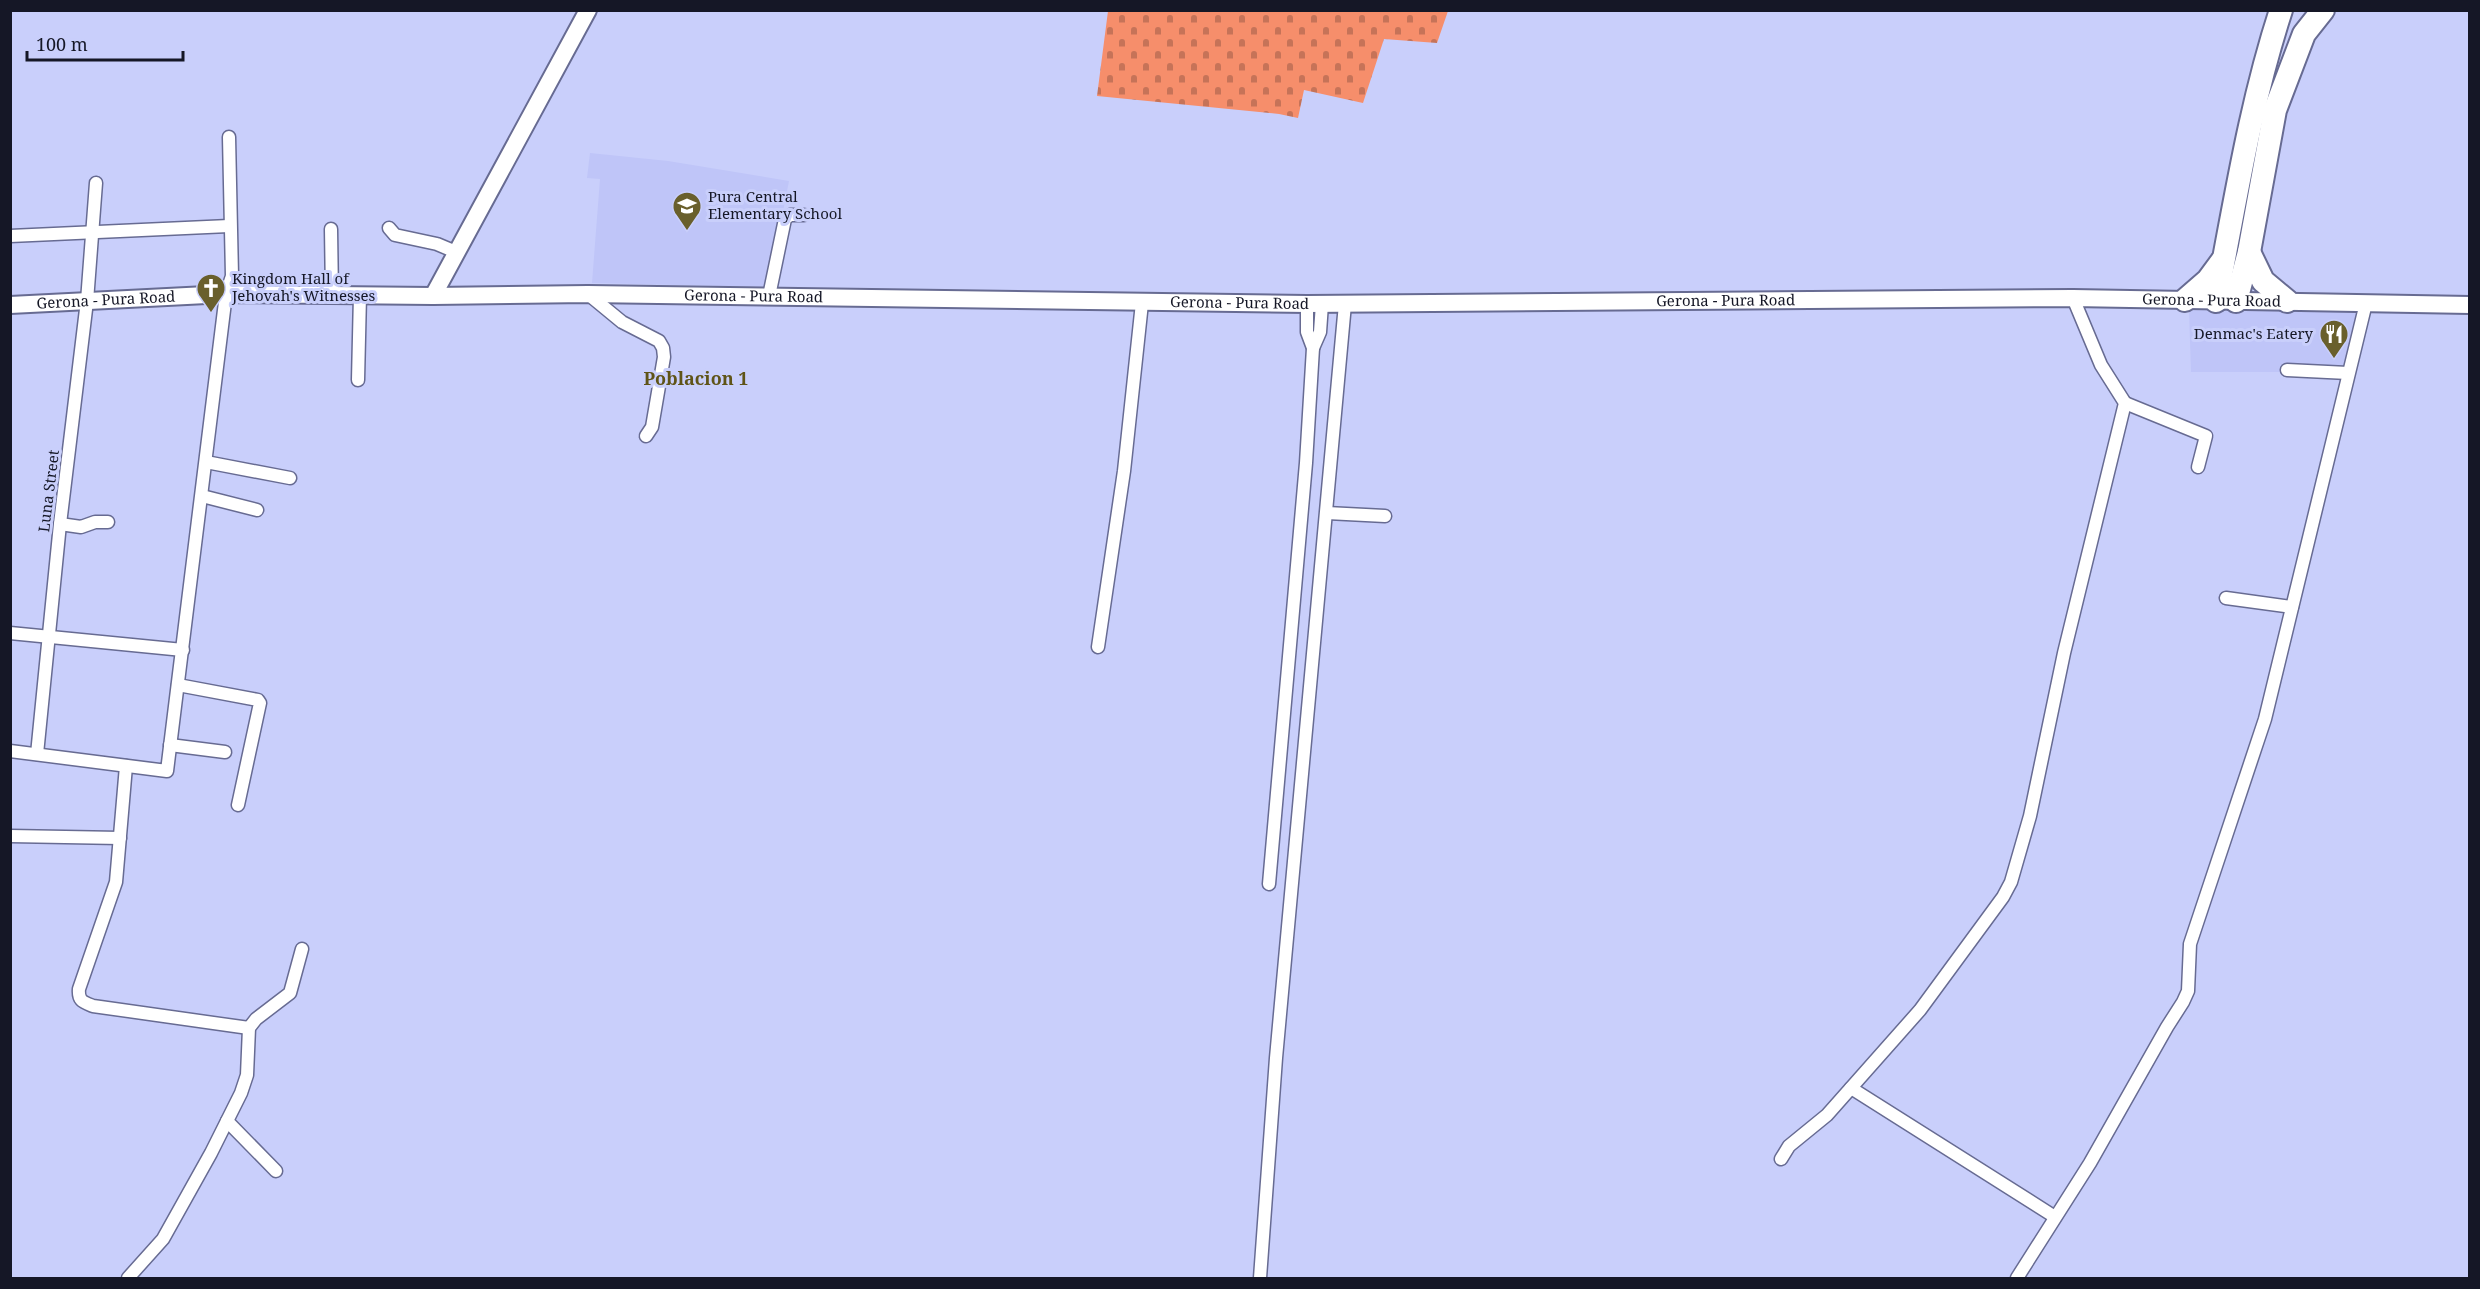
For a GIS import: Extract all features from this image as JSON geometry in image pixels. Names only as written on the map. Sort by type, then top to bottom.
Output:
[{"type":"highway","points":[[2226,301],[2224,257],[2240,166],[2269,47],[2281,10]]},
{"type":"highway","points":[[2226,301],[2249,252],[2275,110],[2304,34],[2322,12]]},
{"type":"highway","points":[[2249,252],[2263,280],[2288,301]]},
{"type":"highway","points":[[2185,300],[2208,280],[2224,257]]},
{"type":"main road","points":[[433,296],[588,10]]},
{"type":"main road","name":"Gerona - Pura Road","points":[[10,305],[226,294],[433,296],[588,294],[1314,304],[2073,298],[2469,305]]},
{"type":"street","points":[[10,751],[167,771],[226,294],[232,276],[229,226],[231,144],[229,137]]},
{"type":"street","name":"Luna Street","points":[[37,754],[60,524],[87,301],[96,183]]},
{"type":"street","points":[[769,296],[785,219],[790,215],[804,215]]},
{"type":"street","points":[[10,236],[229,226]]},
{"type":"street","points":[[389,228],[395,235],[428,242],[456,252]]},
{"type":"street","points":[[331,229],[332,295]]},
{"type":"street","points":[[588,294],[622,322],[659,341],[663,348],[664,357],[652,427],[646,436]]},
{"type":"street","points":[[358,380],[360,295]]},
{"type":"street","points":[[2073,298],[2105,372],[2125,403],[2206,436],[2198,467]]},
{"type":"street","points":[[1098,647],[1124,471],[1142,303]]},
{"type":"street","points":[[2017,1278],[2091,1163],[2188,991],[2190,944],[2265,719],[2366,303]]},
{"type":"street","points":[[1269,884],[1314,348],[1307,332],[1314,304]]},
{"type":"street","points":[[1260,1278],[1276,1058],[1345,304]]},
{"type":"street","points":[[2287,370],[2348,373]]},
{"type":"street","points":[[1781,1159],[1789,1146],[1814,1127],[1920,1010],[2003,897],[2011,882],[2030,816],[2064,653],[2125,403]]},
{"type":"street","points":[[206,462],[290,478]]},
{"type":"street","points":[[201,496],[257,510]]},
{"type":"street","points":[[1327,513],[1385,516]]},
{"type":"street","points":[[60,524],[81,527],[95,522],[108,522]]},
{"type":"street","points":[[2226,598],[2292,607]]},
{"type":"street","points":[[10,633],[183,650]]},
{"type":"street","points":[[178,685],[258,700],[260,703],[238,805]]},
{"type":"street","points":[[170,745],[225,752]]},
{"type":"street","points":[[126,766],[116,882],[79,989],[81,1001],[93,1006],[249,1028]]},
{"type":"street","points":[[10,836],[120,838]]},
{"type":"street","points":[[128,1278],[163,1239],[187,1200],[227,1121],[247,1075],[249,1028],[256,1019],[290,993],[302,949]]},
{"type":"street","points":[[1851,1088],[2055,1217]]},
{"type":"street","points":[[227,1121],[276,1171]]},
{"type":"shaded area","name":"Pura Central Elementary School","points":[[590,153],[668,161],[789,181],[768,287],[592,283],[600,179],[587,178]]},
{"type":"shaded area","points":[[2189,310],[2361,312],[2345,372],[2191,372]]},
{"type":"green space","points":[[1108,10],[1448,11],[1437,43],[1384,39],[1363,103],[1304,90],[1298,118],[1279,114],[1097,96]]},
{"type":"place","name":"Pura Central Elementary School","points":[[687,232]]},
{"type":"place","name":"Kingdom Hall of Jehovah's Witnesses","points":[[211,314]]},
{"type":"place","name":"Denmac's Eatery","points":[[2334,360]]},
{"type":"district","name":"Poblacion 1","points":[[696,379]]}]
